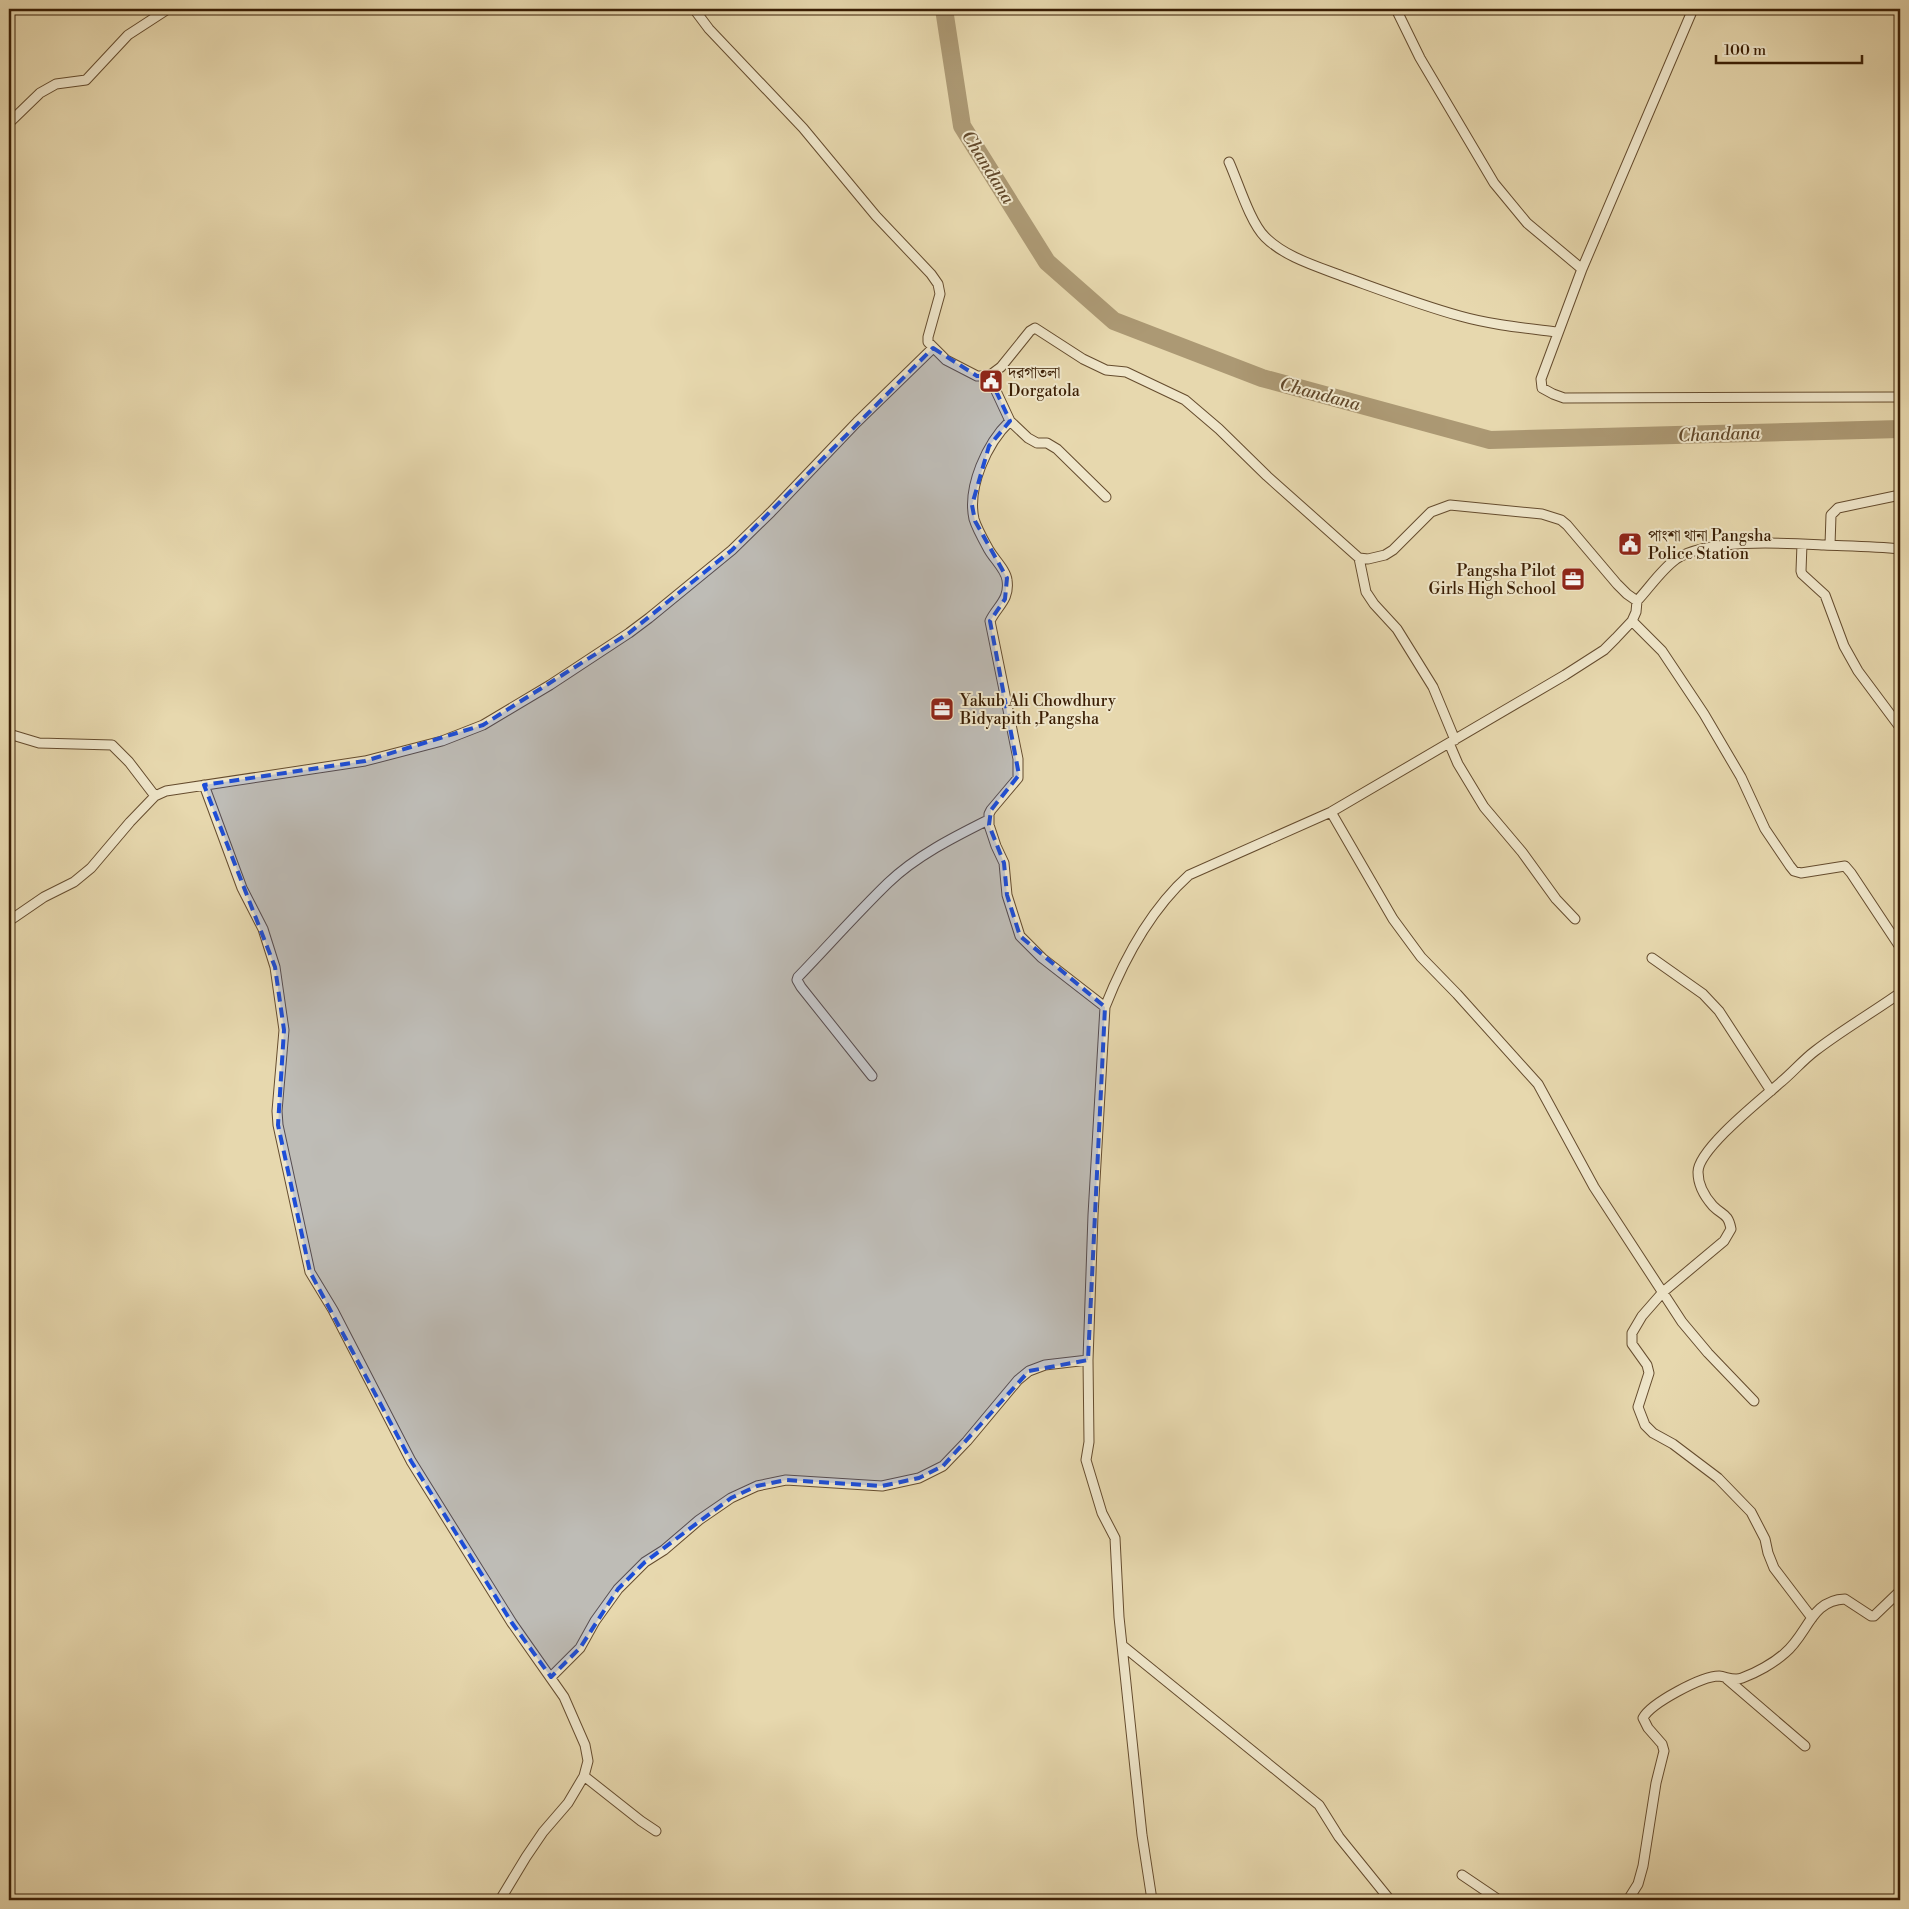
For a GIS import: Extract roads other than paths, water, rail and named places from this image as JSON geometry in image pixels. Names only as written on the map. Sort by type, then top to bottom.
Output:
[{"type":"street","points":[[9,123],[40,93],[56,84],[86,80],[128,35],[168,9]]},
{"type":"street","points":[[694,9],[709,29],[803,128],[876,216],[932,274],[938,284],[940,294],[928,342],[946,360],[977,376],[989,376],[1001,367],[1030,331],[1035,328],[1083,359],[1106,370],[1126,372],[1185,400],[1359,558],[1368,559],[1385,555],[1393,550],[1431,512],[1450,505],[1542,514],[1561,520],[1567,525],[1617,584],[1638,601]]},
{"type":"street","points":[[1396,9],[1420,58],[1494,183],[1527,223],[1582,269]]},
{"type":"street","points":[[1693,9],[1582,269],[1541,378],[1542,388],[1564,398],[1900,397]]},
{"type":"street","points":[[1229,162],[1260,230],[1276,246],[1308,263],[1374,288],[1460,316],[1508,326],[1557,332]]},
{"type":"street","points":[[9,921],[44,897],[74,882],[91,868],[155,796],[166,791],[365,762],[442,740],[475,728],[525,700],[649,618],[732,550],[857,422],[933,348]]},
{"type":"street","points":[[989,376],[1010,421],[1028,438],[1037,443],[1047,443],[1057,449],[1106,497]]},
{"type":"street","points":[[1010,421],[989,446],[974,487],[972,505],[975,521],[990,553],[1007,578],[1005,599],[990,621],[1018,759],[1019,776],[1014,785],[991,810],[988,820],[996,846],[1004,863],[1007,895],[1020,936],[1042,958],[1105,1007]]},
{"type":"street","points":[[1830,545],[1831,515],[1838,508],[1900,495]]},
{"type":"street","points":[[1152,1900],[1142,1835],[1119,1617],[1115,1538],[1102,1513],[1086,1460],[1089,1442],[1088,1360],[1093,1215],[1105,1007],[1116,979],[1152,918],[1189,875],[1331,812],[1452,742],[1604,650],[1632,620],[1638,601],[1668,565],[1686,554],[1696,550],[1732,544],[1802,544],[1900,549]]},
{"type":"street","points":[[1802,544],[1802,574],[1825,595],[1834,616],[1837,631],[1858,671],[1899,726]]},
{"type":"street","points":[[1359,558],[1366,592],[1374,604],[1397,629],[1433,687],[1458,764],[1484,807],[1522,852],[1556,898],[1575,919]]},
{"type":"street","points":[[1632,620],[1662,651],[1704,714],[1740,777],[1765,829],[1790,866],[1801,873],[1844,866],[1852,873],[1900,947]]},
{"type":"street","points":[[9,734],[40,743],[112,745],[129,762],[155,796]]},
{"type":"street","points":[[204,785],[242,888],[263,929],[275,967],[284,1030],[278,1125],[310,1272],[411,1461],[512,1623],[564,1697],[585,1745],[588,1761],[584,1776],[568,1803],[543,1832],[526,1857],[500,1900]]},
{"type":"street","points":[[1331,812],[1393,919],[1421,957],[1538,1084],[1594,1188],[1682,1322],[1708,1353],[1754,1401]]},
{"type":"street","points":[[872,1076],[800,987],[797,980],[798,977],[889,882],[953,837],[988,820]]},
{"type":"street","points":[[1652,958],[1703,994],[1719,1011],[1771,1091]]},
{"type":"street","points":[[1812,1618],[1774,1568],[1765,1539],[1751,1512],[1718,1478],[1673,1444],[1653,1433],[1645,1424],[1638,1407],[1650,1373],[1648,1365],[1632,1344],[1632,1333],[1642,1316],[1664,1292],[1724,1241],[1731,1229],[1729,1219],[1724,1213],[1714,1207],[1700,1186],[1698,1165],[1718,1139],[1815,1051],[1900,993]]},
{"type":"street","points":[[551,1677],[580,1648],[595,1621],[618,1589],[645,1562],[664,1550],[698,1520],[731,1498],[757,1486],[786,1480],[882,1486],[919,1478],[943,1466],[967,1441],[1018,1380],[1029,1371],[1045,1365],[1088,1360]]},
{"type":"street","points":[[1628,1900],[1638,1884],[1643,1866],[1656,1783],[1664,1751],[1662,1744],[1648,1728],[1643,1718],[1646,1712],[1683,1689],[1711,1678],[1720,1676],[1740,1679],[1762,1668],[1785,1653],[1803,1633],[1822,1606],[1836,1600],[1845,1599],[1874,1616],[1900,1590]]},
{"type":"street","points":[[1123,1646],[1319,1805],[1339,1837],[1390,1900]]},
{"type":"street","points":[[1727,1678],[1805,1746]]},
{"type":"street","points":[[584,1776],[641,1822],[656,1831]]},
{"type":"street","points":[[1462,1875],[1499,1900]]},
{"type":"waterway","name":"Chandana","points":[[944,9],[962,126],[1047,262],[1114,321],[1262,378],[1490,440],[1900,429]]},
{"type":"place","name":"দরগাতলা Dorgatola","points":[[991,381]]},
{"type":"place","name":"পাংশা থানা Pangsha Police Station","points":[[1630,544]]},
{"type":"place","name":"Pangsha Pilot Girls High School","points":[[1573,579]]},
{"type":"place","name":"Yakub Ali Chowdhury Bidyapith ,Pangsha","points":[[942,709]]}]
